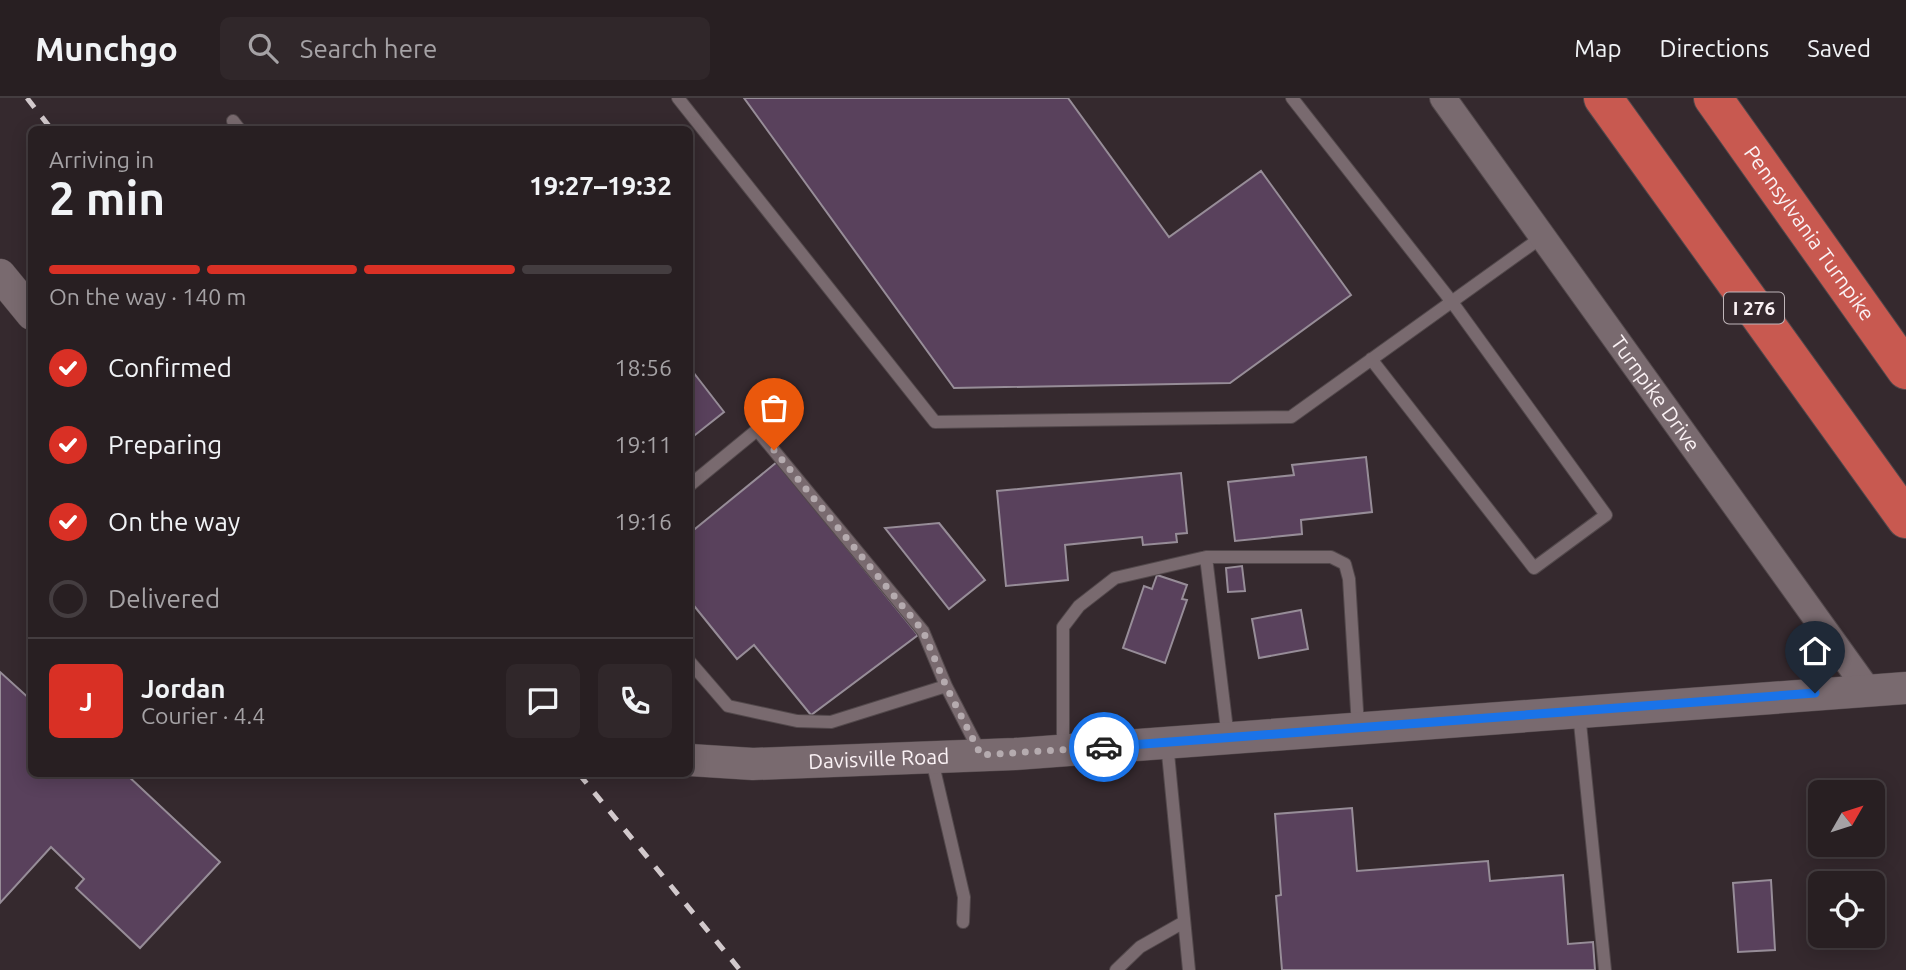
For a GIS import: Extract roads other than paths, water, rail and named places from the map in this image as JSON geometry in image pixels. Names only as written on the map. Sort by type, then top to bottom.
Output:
[{"type":"highway","name":"I 276","points":[[1603,98],[1906,519]]},
{"type":"highway","name":"Pennsylvania Turnpike","points":[[1713,98],[1906,370]]},
{"type":"street","name":"Turnpike Drive","points":[[1443,98],[1867,689]]},
{"type":"street","points":[[0,275],[28,309]]},
{"type":"street","name":"Davisville Road","points":[[693,760],[753,764],[981,755],[1906,688]]},
{"type":"lane","points":[[678,98],[934,422],[1291,417],[1542,237]]},
{"type":"lane","points":[[1292,98],[1452,302],[1606,515],[1534,568],[1371,359]]},
{"type":"lane","points":[[693,483],[757,430],[923,631],[946,686],[981,755]]},
{"type":"lane","points":[[1206,557],[1228,738]]},
{"type":"lane","points":[[1063,750],[1063,627],[1079,606],[1115,578],[1206,557],[1331,557],[1345,564],[1349,579],[1359,728]]},
{"type":"lane","points":[[693,665],[728,706],[797,722],[831,722],[946,686]]},
{"type":"lane","points":[[1579,711],[1605,970]]},
{"type":"lane","points":[[1167,743],[1189,970]]},
{"type":"lane","points":[[931,756],[964,897],[963,922]]},
{"type":"lane","points":[[1116,970],[1140,947],[1184,922]]},
{"type":"railway","points":[[27,98],[49,126]]},
{"type":"railway","points":[[581,777],[740,970]]}]
